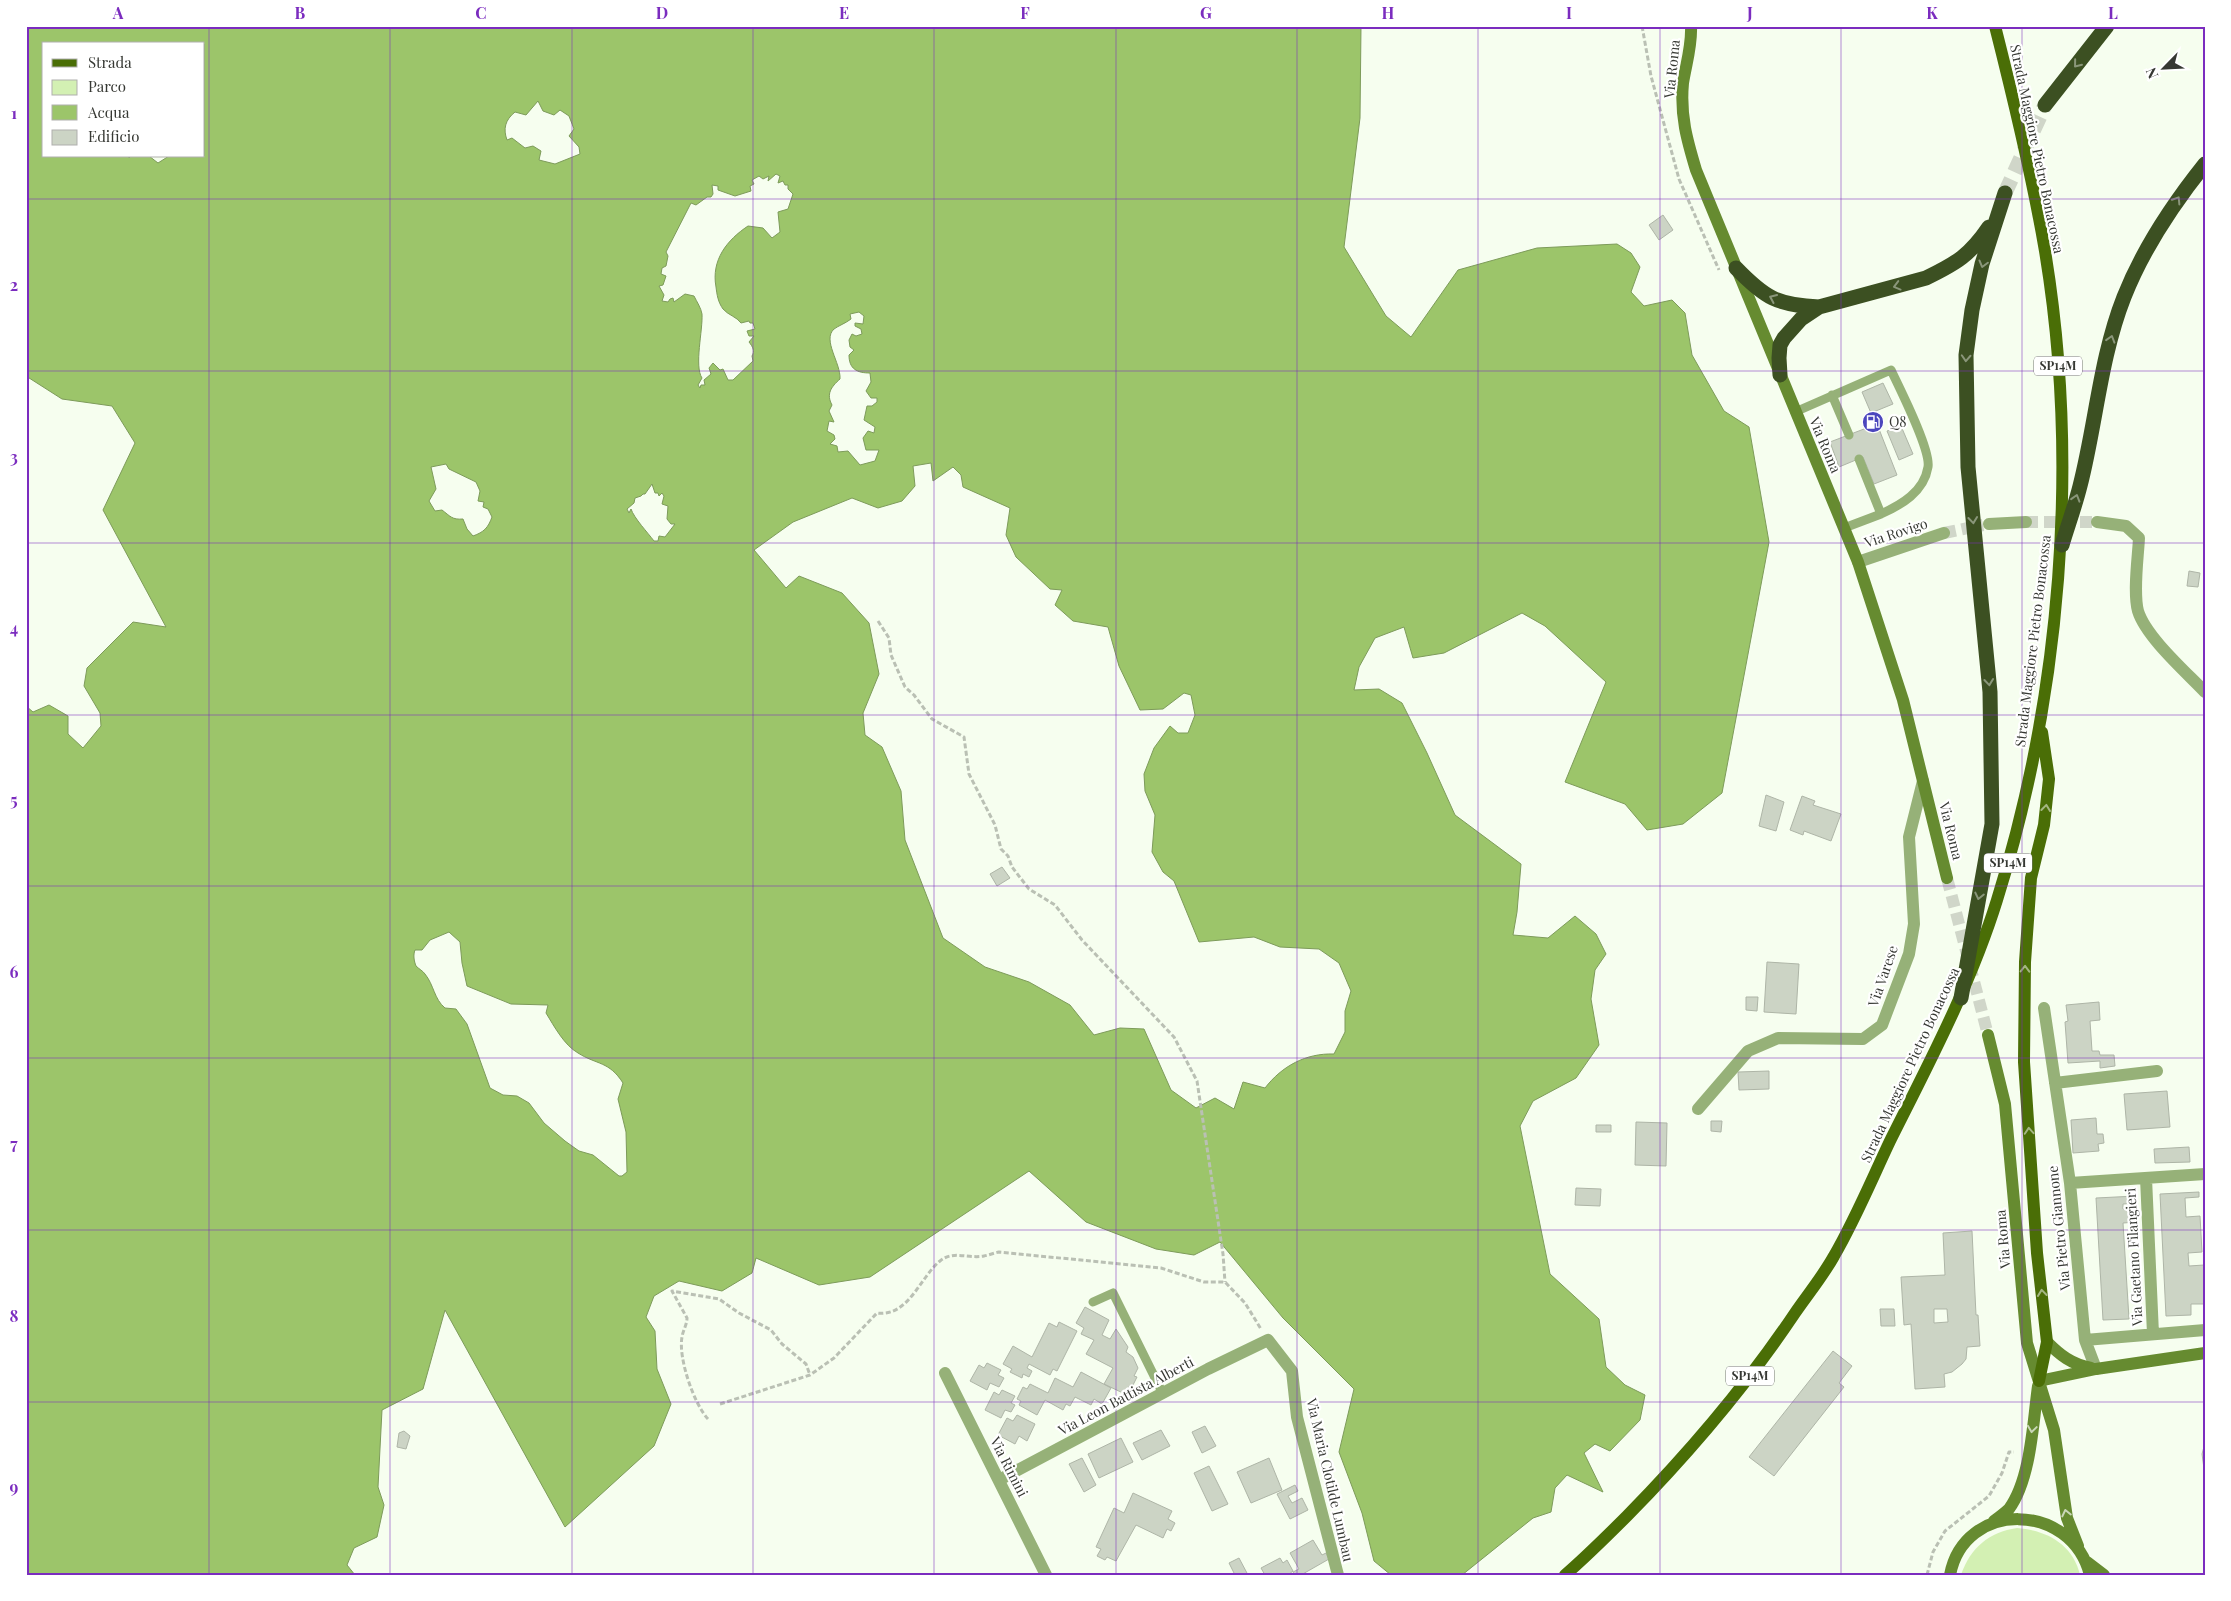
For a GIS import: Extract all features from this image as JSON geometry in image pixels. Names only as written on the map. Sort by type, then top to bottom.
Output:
[{"type":"highway","points":[[2045,106],[2107,26]]},
{"type":"highway","points":[[2062,545],[2080,485],[2094,409],[2124,297],[2152,239],[2183,191],[2205,164]]},
{"type":"highway","points":[[1961,998],[1992,824],[1990,692],[1968,467],[1966,355],[1972,310],[1996,218],[2005,193]]},
{"type":"highway","points":[[1736,268],[1756,288],[1768,296],[1797,306],[1819,307],[1926,278],[1943,270],[1973,250],[1996,218]]},
{"type":"highway","points":[[1780,375],[1778,358],[1780,345],[1784,338],[1801,319],[1819,307]]},
{"type":"main road","name":"Via Roma","points":[[1691,26],[1692,41],[1683,83],[1683,125],[1696,170],[1858,562],[1903,700],[1947,878]]},
{"type":"main road","points":[[1692,41],[1697,26]]},
{"type":"main road","name":"Strada Maggiore Pietro Bonacossa","points":[[1565,1575],[1584,1560],[1656,1487],[1720,1414],[1774,1344],[1833,1257],[1961,998],[1996,903],[2018,825],[2041,724],[2062,545],[2060,380],[2046,255],[2016,107],[1995,26]]},
{"type":"main road","points":[[2041,724],[2049,779],[2044,825],[2031,878],[2025,962],[2024,1062],[2037,1253],[2047,1342],[2039,1381],[2096,1369],[2205,1353]]},
{"type":"main road","name":"Via Roma","points":[[1988,1035],[2005,1104],[2027,1343],[2054,1430],[2067,1518],[2078,1546]]},
{"type":"main road","points":[[2047,1342],[2062,1357],[2079,1365],[2096,1369]]},
{"type":"main road","name":"Via Roma","points":[[1991,1524],[2008,1510],[2020,1490],[2028,1462],[2039,1381]]},
{"type":"main road","points":[[1950,1575],[1960,1549],[1974,1534],[1991,1524],[2014,1518],[2038,1520],[2060,1530],[2078,1546],[2089,1568],[2104,1575]]},
{"type":"street","points":[[1989,524],[2026,522]]},
{"type":"street","points":[[2097,522],[2126,526],[2139,538],[2138,611],[2150,633],[2205,692]]},
{"type":"street","name":"Via Rovigo","points":[[1858,562],[1944,533]]},
{"type":"street","name":"Via Varese","points":[[1698,1109],[1748,1052],[1756,1048],[1778,1038],[1863,1039],[1882,1025],[1909,954],[1914,924],[1910,837],[1923,781]]},
{"type":"street","name":"Via Pietro Giannone","points":[[2044,1008],[2070,1183],[2085,1340],[2096,1369]]},
{"type":"street","points":[[2055,1083],[2158,1071]]},
{"type":"street","points":[[2070,1183],[2205,1174]]},
{"type":"street","name":"Via Gaetano Filangieri","points":[[2146,1178],[2153,1334]]},
{"type":"street","points":[[2085,1340],[2205,1330]]},
{"type":"street","name":"Via Leon Battista Alberti","points":[[999,1480],[1268,1340]]},
{"type":"street","name":"Via Maria Clotilde Lumbau","points":[[1268,1340],[1292,1371],[1297,1417],[1338,1575]]},
{"type":"street","name":"Via Rimini","points":[[945,1373],[1046,1575]]},
{"type":"lane","points":[[1795,412],[1891,370],[1925,450],[1928,466],[1922,484],[1901,505],[1844,528]]},
{"type":"lane","points":[[1832,395],[1849,435]]},
{"type":"lane","points":[[1858,459],[1881,514]]},
{"type":"lane","points":[[1093,1302],[1112,1293],[1163,1394]]},
{"type":"path","points":[[878,621],[889,638],[890,655],[905,687],[914,695],[932,719],[964,737],[969,774],[995,825],[1001,849],[1008,856],[1012,866],[1029,889],[1055,904],[1082,940],[1174,1037],[1197,1081],[1223,1254],[1225,1282],[1245,1303],[1268,1340]]},
{"type":"path","points":[[720,1404],[810,1375],[834,1358],[877,1313],[883,1314],[903,1306],[938,1263],[948,1255],[983,1256],[999,1252],[1161,1268],[1204,1282],[1225,1282]]},
{"type":"path","points":[[708,1419],[700,1410],[682,1357],[682,1338],[687,1318],[672,1291],[719,1299],[739,1313],[771,1330],[782,1344],[806,1364],[810,1375]]},
{"type":"path","points":[[1928,1575],[1933,1552],[1944,1532],[1989,1496],[2002,1473],[2009,1452],[2029,1450]]},
{"type":"green space","points":[[2017,1528],[2038,1532],[2057,1541],[2071,1555],[2080,1575],[1961,1575],[1975,1549],[1982,1543],[1998,1533]]},
{"type":"water","points":[[26,26],[1361,26],[1360,118],[1344,247],[1386,316],[1411,337],[1458,270],[1537,248],[1617,244],[1631,253],[1640,267],[1631,292],[1644,306],[1672,300],[1685,313],[1692,355],[1724,411],[1749,427],[1769,542],[1722,793],[1683,824],[1647,830],[1625,804],[1565,782],[1606,682],[1545,626],[1522,613],[1444,653],[1413,658],[1404,627],[1375,638],[1359,667],[1354,690],[1379,689],[1402,703],[1455,815],[1521,864],[1513,935],[1548,938],[1575,916],[1596,934],[1606,954],[1595,970],[1591,999],[1599,1045],[1576,1078],[1533,1101],[1520,1126],[1550,1274],[1599,1319],[1606,1367],[1625,1385],[1645,1395],[1640,1420],[1610,1451],[1595,1444],[1584,1453],[1603,1492],[1567,1475],[1555,1488],[1551,1512],[1533,1518],[1462,1575],[1391,1575],[1374,1561],[1362,1513],[1339,1452],[1354,1389],[1283,1318],[1220,1242],[1194,1255],[1156,1249],[1086,1222],[1029,1171],[870,1277],[819,1285],[756,1258],[752,1273],[722,1291],[679,1281],[654,1296],[646,1317],[655,1331],[657,1369],[671,1404],[654,1446],[565,1527],[445,1310],[423,1389],[382,1410],[378,1487],[384,1505],[377,1537],[354,1548],[347,1565],[355,1575],[26,1575],[26,706],[33,712],[49,705],[68,716],[68,734],[83,748],[101,726],[100,713],[84,686],[87,668],[133,622],[166,627],[103,510],[135,443],[112,406],[62,399],[26,376]],"holes":[[[538,101],[543,111],[554,115],[560,110],[569,116],[574,129],[569,136],[579,147],[580,154],[555,164],[539,160],[541,151],[533,146],[525,148],[512,138],[507,140],[505,132],[509,118],[515,112],[526,115]],[[776,174],[780,176],[778,183],[783,181],[785,185],[788,185],[788,189],[793,194],[788,209],[778,212],[780,232],[772,238],[763,228],[748,226],[727,244],[718,260],[715,277],[716,290],[723,309],[741,323],[749,321],[753,323],[755,329],[747,331],[749,336],[754,336],[749,342],[753,349],[753,361],[733,380],[728,380],[723,369],[720,370],[713,363],[709,368],[711,374],[704,380],[705,385],[701,385],[700,388],[698,385],[702,378],[699,365],[702,314],[694,296],[685,294],[674,302],[673,298],[668,302],[662,301],[664,295],[659,286],[663,285],[666,276],[661,274],[662,268],[666,266],[668,256],[666,252],[691,203],[696,205],[707,197],[711,197],[713,194],[712,185],[718,186],[718,190],[735,196],[751,191],[750,186],[754,184],[752,180],[759,176],[763,179],[769,176],[768,181]],[[859,312],[864,316],[863,324],[855,323],[855,326],[861,329],[862,334],[856,336],[852,334],[849,340],[850,347],[854,350],[849,355],[850,364],[858,371],[870,373],[871,382],[866,391],[871,398],[877,398],[877,402],[872,406],[867,406],[864,420],[875,427],[874,433],[868,431],[863,438],[866,450],[879,450],[875,461],[860,465],[848,451],[838,452],[837,446],[830,444],[835,439],[834,435],[827,431],[829,421],[834,422],[829,411],[832,405],[829,397],[832,388],[840,379],[830,339],[834,329],[851,319],[850,314]],[[931,463],[933,481],[953,467],[961,475],[963,487],[1010,508],[1006,535],[1016,557],[1050,589],[1062,590],[1055,605],[1073,621],[1108,627],[1119,666],[1140,710],[1163,709],[1184,693],[1191,695],[1195,715],[1188,733],[1178,733],[1170,726],[1154,748],[1144,774],[1145,791],[1155,815],[1152,852],[1163,872],[1174,881],[1199,942],[1254,937],[1280,947],[1319,949],[1339,963],[1351,991],[1345,1011],[1345,1032],[1334,1054],[1314,1056],[1295,1062],[1279,1073],[1265,1088],[1243,1082],[1234,1109],[1215,1098],[1196,1108],[1171,1090],[1144,1029],[1120,1028],[1094,1035],[1070,1005],[1029,982],[985,967],[943,938],[905,840],[901,791],[882,747],[865,735],[863,713],[879,674],[869,623],[842,593],[799,576],[786,588],[754,550],[793,522],[852,498],[878,508],[902,501],[915,486],[913,466]],[[446,464],[449,469],[476,482],[480,491],[478,501],[484,502],[483,507],[488,509],[492,517],[483,531],[473,536],[467,529],[463,519],[449,516],[442,510],[435,511],[429,501],[436,489],[431,467]],[[652,484],[655,493],[658,493],[659,496],[662,493],[664,496],[662,504],[668,506],[667,519],[671,524],[675,524],[665,537],[659,536],[658,541],[654,541],[631,509],[629,513],[627,509],[634,503],[635,498],[645,494]],[[449,932],[460,942],[467,986],[511,1004],[548,1005],[546,1013],[568,1045],[585,1057],[608,1067],[618,1076],[623,1083],[618,1099],[626,1132],[627,1172],[619,1176],[593,1155],[579,1151],[544,1123],[529,1103],[517,1096],[503,1095],[490,1088],[467,1024],[456,1009],[445,1008],[441,1004],[428,978],[416,966],[415,950],[422,950],[430,940]]]},
{"type":"building","points":[[1663,215],[1673,230],[1659,240],[1649,225]]},
{"type":"building","points":[[1883,383],[1893,404],[1871,413],[1862,392]]},
{"type":"building","points":[[1877,424],[1897,475],[1874,484],[1863,457],[1839,467],[1830,442]]},
{"type":"building","points":[[1901,426],[1913,454],[1899,460],[1887,431]]},
{"type":"building","points":[[2189,571],[2200,573],[2198,587],[2187,586]]},
{"type":"building","points":[[1766,795],[1784,802],[1776,831],[1759,826]]},
{"type":"building","points":[[1802,796],[1815,801],[1813,805],[1841,814],[1831,841],[1804,831],[1803,835],[1790,830]]},
{"type":"building","points":[[1002,867],[1010,878],[997,886],[990,874]]},
{"type":"building","points":[[1767,962],[1799,964],[1796,1014],[1764,1012]]},
{"type":"building","points":[[1746,997],[1758,997],[1757,1011],[1746,1010]]},
{"type":"building","points":[[2099,1002],[2100,1020],[2090,1021],[2092,1051],[2099,1051],[2100,1055],[2114,1055],[2115,1066],[2100,1068],[2100,1061],[2068,1063],[2065,1022],[2068,1021],[2066,1005]]},
{"type":"building","points":[[1769,1071],[1769,1089],[1739,1090],[1738,1072]]},
{"type":"building","points":[[2167,1091],[2170,1127],[2127,1130],[2124,1094]]},
{"type":"building","points":[[2096,1118],[2097,1134],[2103,1134],[2104,1143],[2098,1144],[2099,1151],[2073,1153],[2071,1120]]},
{"type":"building","points":[[1711,1121],[1722,1121],[1721,1132],[1711,1131]]},
{"type":"building","points":[[1636,1122],[1667,1123],[1666,1166],[1635,1165]]},
{"type":"building","points":[[1596,1125],[1611,1125],[1611,1132],[1596,1132]]},
{"type":"building","points":[[2189,1147],[2190,1162],[2155,1163],[2154,1149]]},
{"type":"building","points":[[1576,1188],[1601,1189],[1600,1206],[1575,1205]]},
{"type":"building","points":[[2199,1192],[2199,1197],[2185,1198],[2186,1217],[2200,1216],[2202,1252],[2188,1253],[2189,1266],[2204,1265],[2205,1304],[2191,1304],[2191,1315],[2166,1316],[2160,1194]]},
{"type":"building","points":[[2136,1196],[2137,1203],[2123,1204],[2123,1209],[2136,1209],[2137,1222],[2123,1223],[2129,1319],[2103,1320],[2096,1198]]},
{"type":"building","points":[[1972,1231],[1976,1315],[1978,1315],[1980,1346],[1967,1347],[1966,1359],[1962,1364],[1952,1372],[1944,1374],[1945,1387],[1915,1389],[1911,1324],[1904,1325],[1901,1277],[1945,1275],[1943,1233]],"holes":[[[1934,1309],[1947,1309],[1948,1322],[1934,1323]]]},
{"type":"building","points":[[1085,1307],[1109,1320],[1102,1335],[1110,1339],[1116,1329],[1128,1347],[1126,1352],[1133,1357],[1138,1368],[1134,1376],[1137,1377],[1132,1387],[1130,1385],[1125,1394],[1104,1384],[1113,1368],[1086,1354],[1094,1340],[1081,1334],[1084,1328],[1076,1323]]},
{"type":"building","points":[[1880,1309],[1894,1309],[1895,1326],[1881,1326]]},
{"type":"building","points":[[1059,1322],[1077,1331],[1057,1371],[1053,1369],[1050,1375],[1029,1364],[1027,1368],[1032,1371],[1029,1377],[1023,1374],[1022,1378],[1010,1372],[1012,1369],[1003,1364],[1013,1346],[1032,1357],[1049,1323],[1057,1327]]},
{"type":"building","points":[[1833,1351],[1852,1366],[1839,1383],[1844,1387],[1774,1476],[1749,1457]]},
{"type":"building","points":[[987,1363],[1001,1370],[998,1375],[1004,1378],[999,1387],[990,1383],[987,1390],[970,1381],[979,1365],[984,1368]]},
{"type":"building","points":[[1081,1372],[1111,1388],[1102,1404],[1094,1399],[1091,1405],[1075,1397],[1070,1406],[1066,1404],[1063,1410],[1045,1400],[1037,1415],[1019,1405],[1021,1401],[1017,1399],[1023,1387],[1027,1389],[1030,1384],[1048,1393],[1055,1378],[1073,1387]]},
{"type":"building","points":[[1002,1390],[1015,1396],[1011,1403],[1015,1405],[1011,1412],[1005,1410],[1001,1418],[985,1410],[994,1392],[999,1395]]},
{"type":"building","points":[[1017,1415],[1035,1424],[1027,1441],[1019,1436],[1015,1444],[998,1435],[1007,1418],[1013,1421]]},
{"type":"building","points":[[1205,1426],[1216,1446],[1202,1453],[1192,1432]]},
{"type":"building","points":[[1161,1430],[1170,1446],[1142,1460],[1133,1443]]},
{"type":"building","points":[[404,1431],[410,1436],[406,1449],[397,1447],[399,1433]]},
{"type":"building","points":[[1121,1438],[1133,1462],[1099,1478],[1088,1454]]},
{"type":"building","points":[[2205,1443],[2205,1476],[2202,1454]]},
{"type":"building","points":[[1082,1458],[1096,1485],[1084,1492],[1069,1464]]},
{"type":"building","points":[[1269,1458],[1282,1490],[1251,1503],[1237,1472]]},
{"type":"building","points":[[1209,1466],[1228,1504],[1212,1511],[1194,1473]]},
{"type":"building","points":[[1295,1485],[1298,1491],[1288,1496],[1292,1503],[1302,1498],[1308,1510],[1290,1519],[1277,1494]]},
{"type":"building","points":[[1133,1493],[1172,1511],[1168,1519],[1175,1523],[1171,1531],[1167,1529],[1163,1538],[1136,1525],[1116,1561],[1107,1557],[1105,1560],[1097,1556],[1101,1549],[1096,1547],[1114,1508],[1124,1513]]},
{"type":"building","points":[[1313,1540],[1322,1555],[1326,1553],[1329,1559],[1301,1575],[1295,1575],[1293,1572],[1299,1569],[1290,1553]]},
{"type":"building","points":[[1239,1558],[1248,1575],[1235,1575],[1229,1563]]},
{"type":"building","points":[[1280,1558],[1283,1563],[1287,1560],[1293,1571],[1288,1575],[1265,1575],[1261,1568]]},
{"type":"tunnel","points":[[2005,193],[2045,105]]},
{"type":"tunnel","points":[[2026,522],[2097,522]]},
{"type":"tunnel","points":[[1944,533],[1983,525]]},
{"type":"tunnel","points":[[1947,878],[1988,1035]]},
{"type":"place","name":"Q8","points":[[1873,422]]}]
